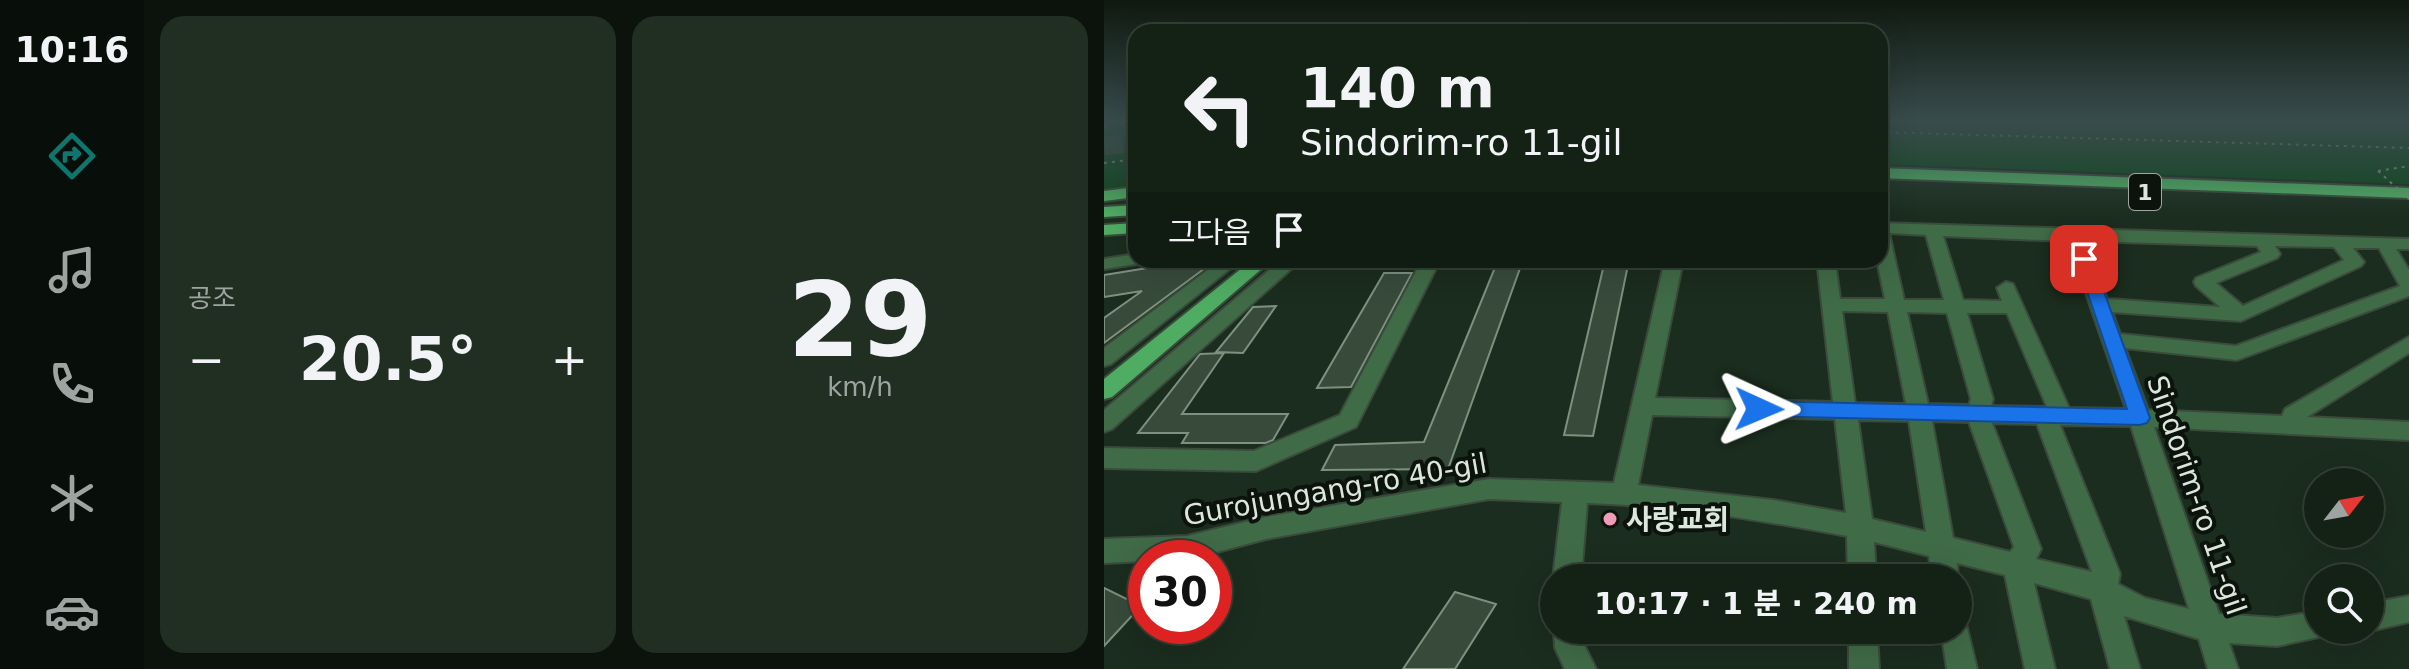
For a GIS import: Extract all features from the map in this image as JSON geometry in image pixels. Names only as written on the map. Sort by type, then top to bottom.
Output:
[{"type":"main road","name":"1","points":[[1888,173],[2409,198]]},
{"type":"main road","name":"1","points":[[1888,184],[2409,198]]},
{"type":"main road","points":[[1104,196],[1128,193]]},
{"type":"main road","points":[[1104,204],[1128,202]]},
{"type":"main road","points":[[1104,212],[1128,210]]},
{"type":"main road","points":[[1104,230],[1128,228]]},
{"type":"main road","points":[[1104,391],[1253,268]]},
{"type":"street","points":[[1888,230],[2409,244]]},
{"type":"street","points":[[1933,230],[1982,399],[1977,414],[2028,549],[2016,566],[2040,669]]},
{"type":"street","name":"Sindorim-ro 11-gil","points":[[2075,236],[2140,418],[2223,669]]},
{"type":"street","points":[[2241,315],[2203,282],[2271,254],[2263,240]]},
{"type":"street","points":[[2100,305],[2241,315],[2355,262],[2339,242]]},
{"type":"street","name":"Sindorim-ro 11-gil","points":[[2112,340],[2237,353],[2409,287],[2384,243]]},
{"type":"street","points":[[1104,264],[1128,260]]},
{"type":"street","points":[[1104,359],[1222,268]]},
{"type":"street","points":[[1104,423],[1283,268]]},
{"type":"street","points":[[1104,458],[1256,461],[1348,421],[1427,268]]},
{"type":"street","points":[[1624,494],[1672,268]]},
{"type":"street","points":[[1827,268],[1860,527],[1861,564]]},
{"type":"street","points":[[1888,268],[1919,412],[1944,564]]},
{"type":"street","points":[[1832,305],[1956,307],[2010,297],[2054,416],[2106,574],[2103,591],[2125,669]]},
{"type":"street","points":[[2295,425],[2293,415],[2409,344]]},
{"type":"street","points":[[1643,406],[2140,418],[2409,431]]},
{"type":"street","name":"Gurojungang-ro 40-gil","points":[[1104,551],[1187,548],[1266,528],[1489,489],[1624,494],[1773,511],[1860,527],[2103,591],[2141,610],[2210,628],[2277,632],[2304,627]]},
{"type":"street","points":[[1568,564],[1575,493]]},
{"type":"street","points":[[2384,614],[2409,609]]},
{"type":"street","points":[[1570,644],[1581,669]]},
{"type":"street","points":[[1863,644],[1864,669]]},
{"type":"street","points":[[1958,644],[1962,669]]},
{"type":"path","points":[[1104,163],[1128,160]]},
{"type":"path","points":[[2409,166],[2378,171],[2409,198]]},
{"type":"green space","points":[[1104,153],[1128,153],[1128,186],[1104,190]]},
{"type":"green space","points":[[1888,153],[2409,153],[2409,184],[1888,164]]},
{"type":"building","points":[[1147,268],[1205,268],[1104,343],[1104,318],[1142,291],[1104,297],[1104,275]]},
{"type":"building","points":[[1495,268],[1520,268],[1448,469],[1322,470],[1335,445],[1424,442]]},
{"type":"building","points":[[1603,268],[1627,268],[1593,436],[1564,435]]},
{"type":"building","points":[[1384,273],[1412,273],[1351,387],[1317,388]]},
{"type":"building","points":[[1276,306],[1243,353],[1216,352],[1253,307]]},
{"type":"building","points":[[1224,353],[1182,414],[1288,414],[1273,440],[1266,443],[1182,443],[1188,433],[1138,433],[1200,354]]},
{"type":"building","points":[[1104,588],[1128,600],[1128,620],[1104,646]]},
{"type":"building","points":[[1455,592],[1496,604],[1455,669],[1403,669]]},
{"type":"place","name":"사랑교회","points":[[1610,519]]},
{"type":"route","points":[[1759,409],[2140,418],[2084,259]]}]
